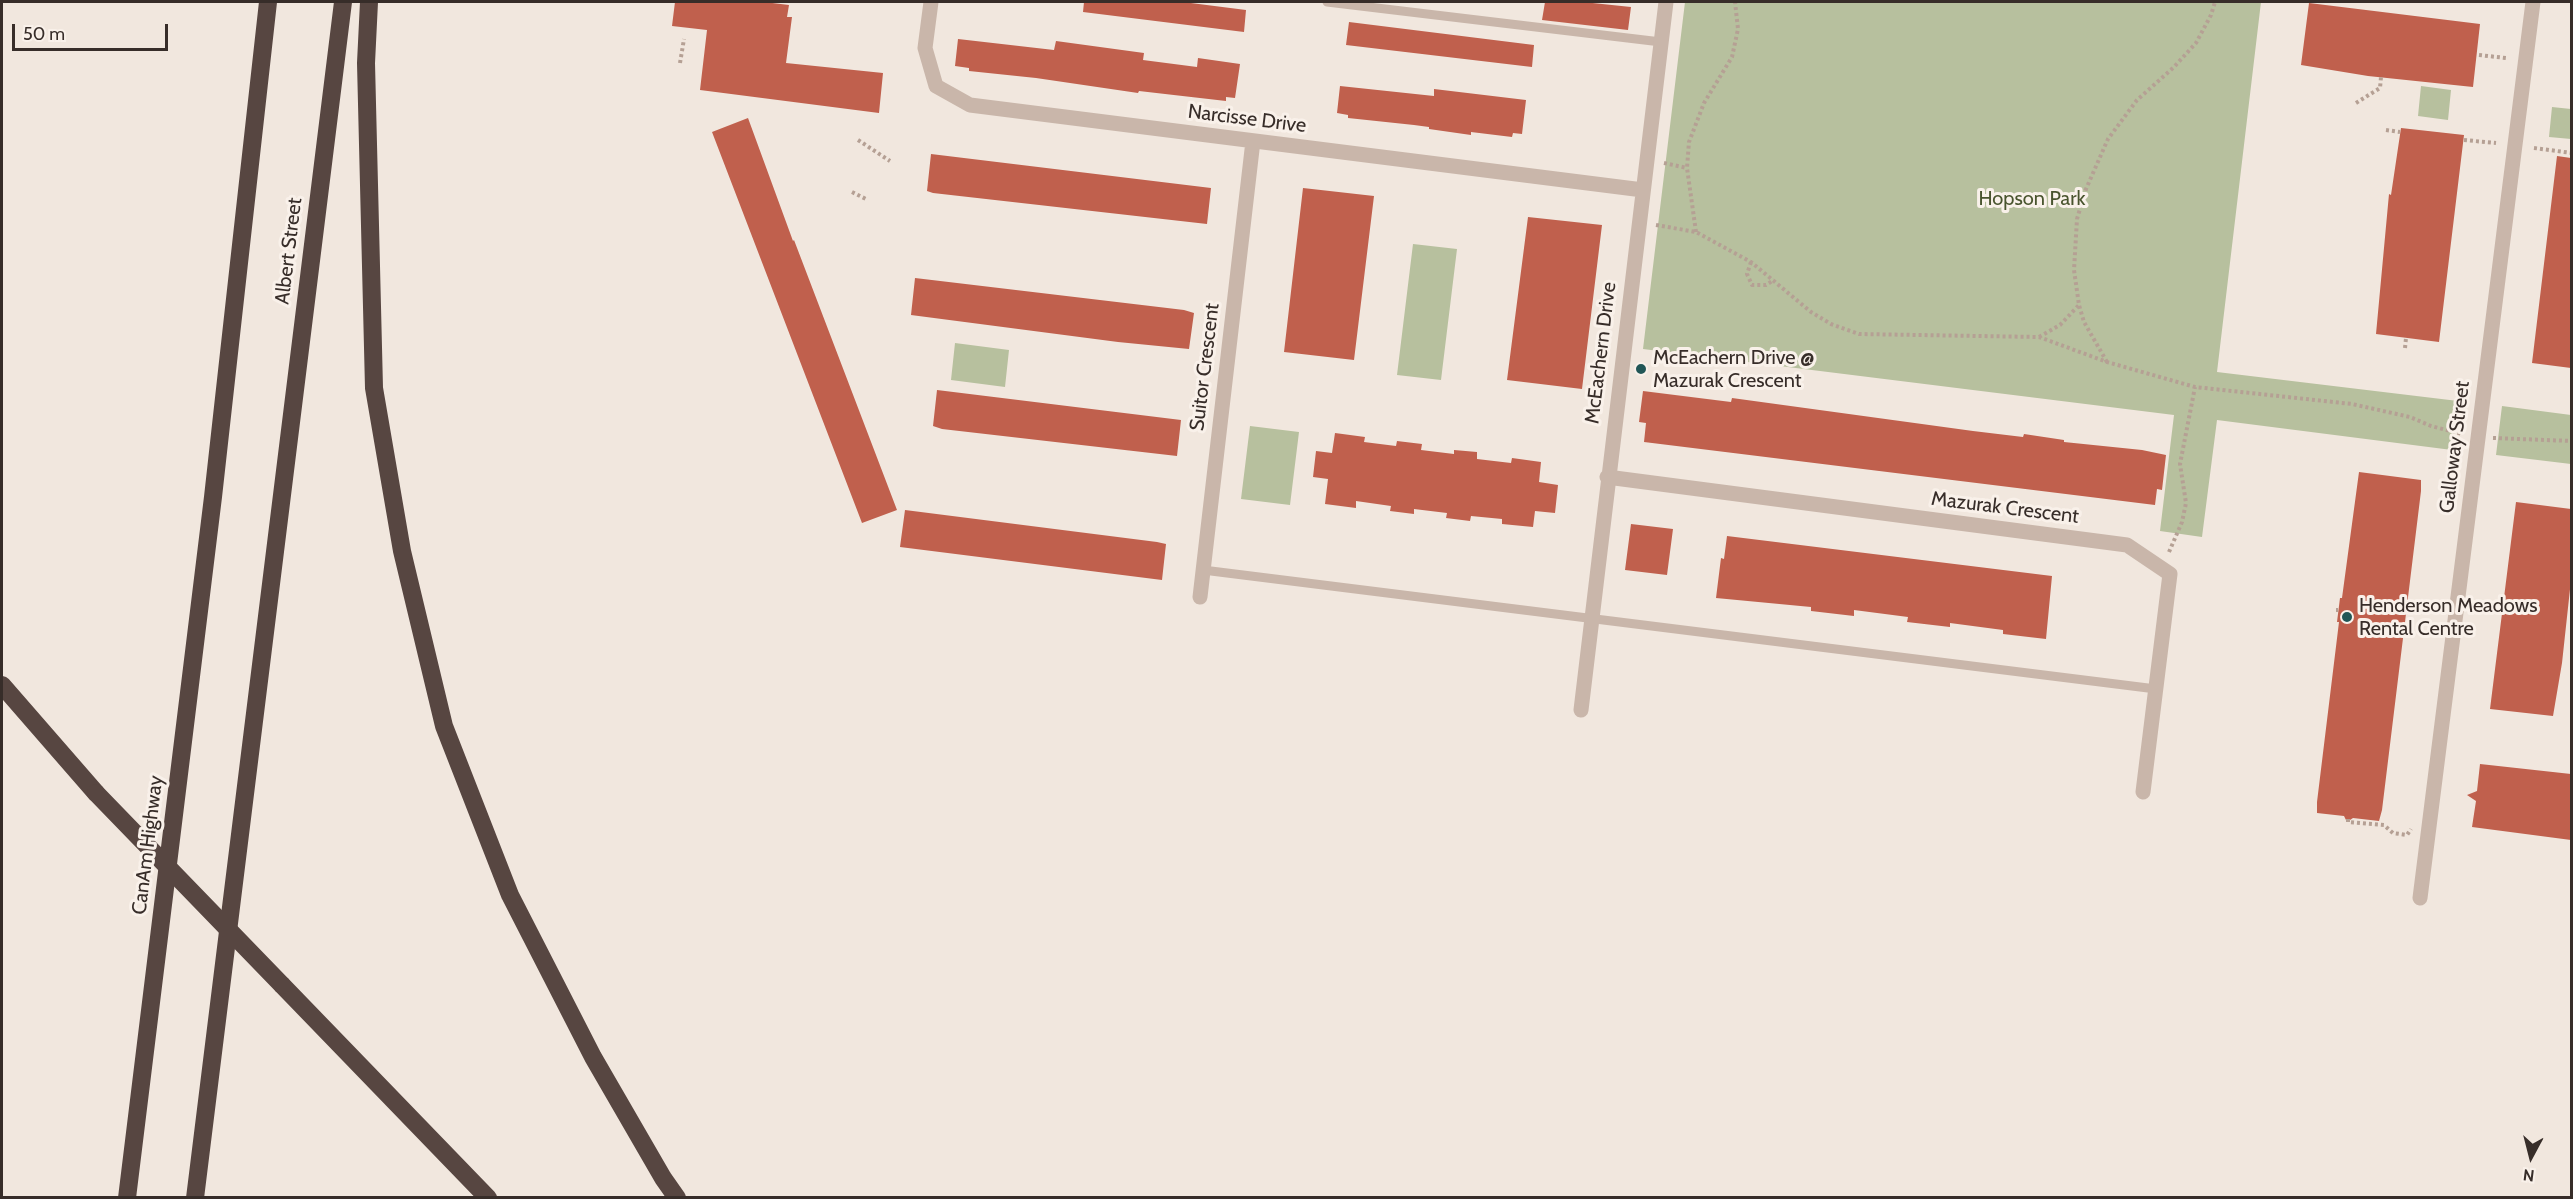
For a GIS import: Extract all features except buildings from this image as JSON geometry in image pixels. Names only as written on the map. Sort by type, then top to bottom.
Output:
[{"type":"highway","name":"CanAm Highway","points":[[127,1197],[213,497],[268,2]]},
{"type":"highway","name":"Albert Street","points":[[195,1197],[343,2]]},
{"type":"highway","points":[[369,2],[366,63],[374,388],[402,551],[444,726],[510,895],[593,1057],[663,1178],[677,1197]]},
{"type":"highway","points":[[2,685],[96,793],[488,1197]]},
{"type":"street","name":"Narcisse Drive","points":[[931,2],[925,48],[936,86],[970,105],[1643,190]]},
{"type":"street","name":"McEachern Drive","points":[[1581,710],[1607,477],[1666,2]]},
{"type":"street","name":"Galloway Street","points":[[2420,898],[2533,2]]},
{"type":"street","name":"Suitor Crescent","points":[[1200,597],[1253,141]]},
{"type":"street","name":"Mazurak Crescent","points":[[1607,477],[2127,545],[2162,568]]},
{"type":"street","points":[[2143,792],[2170,574],[2162,568]]},
{"type":"lane","points":[[1326,2],[1661,42]]},
{"type":"lane","points":[[1203,570],[2156,689]]},
{"type":"path","points":[[1696,231],[1687,168],[1689,142],[1695,123],[1732,57],[1737,42],[1735,2]]},
{"type":"path","points":[[2107,362],[2084,322],[2079,304],[2074,270],[2077,219],[2097,161],[2108,139],[2130,109],[2196,43],[2211,15],[2215,2]]},
{"type":"path","points":[[680,63],[684,39]]},
{"type":"path","points":[[2479,55],[2506,58]]},
{"type":"path","points":[[2356,103],[2380,88],[2381,77]]},
{"type":"path","points":[[2386,130],[2400,132]]},
{"type":"path","points":[[858,140],[890,161]]},
{"type":"path","points":[[2464,140],[2496,143]]},
{"type":"path","points":[[2534,148],[2571,153]]},
{"type":"path","points":[[1663,163],[1687,168]]},
{"type":"path","points":[[852,192],[866,199]]},
{"type":"path","points":[[1655,224],[1696,231],[1751,262],[1811,312],[1831,324],[1859,334],[2039,337],[2107,362],[2195,387],[2352,404],[2410,417],[2452,432],[2498,439],[2571,441]]},
{"type":"path","points":[[1751,262],[1747,274],[1752,285],[1766,285],[1774,280]]},
{"type":"path","points":[[2039,337],[2060,325],[2079,304]]},
{"type":"path","points":[[2405,348],[2406,338]]},
{"type":"path","points":[[2162,568],[2177,537],[2186,503],[2180,464],[2195,387]]},
{"type":"path","points":[[2348,819],[2348,822],[2384,825],[2393,833],[2407,835],[2412,829]]},
{"type":"green space","name":"Hopson Park","points":[[1685,2],[2261,2],[2217,372],[2458,401],[2452,450],[2217,420],[2202,537],[2160,531],[2174,415],[1643,349]]},
{"type":"green space","points":[[2421,86],[2451,90],[2448,120],[2418,116]]},
{"type":"green space","points":[[2552,107],[2571,109],[2571,139],[2549,137]]},
{"type":"green space","points":[[1413,244],[1457,249],[1441,380],[1397,375]]},
{"type":"green space","points":[[955,343],[1009,350],[1005,387],[951,380]]},
{"type":"green space","points":[[2502,406],[2571,415],[2571,464],[2496,455]]},
{"type":"green space","points":[[1250,426],[1299,432],[1290,505],[1241,499]]},
{"type":"place","name":"McEachern Drive @ Mazurak Crescent","points":[[1641,369]]},
{"type":"place","name":"Henderson Meadows Rental Centre","points":[[2347,617]]}]
